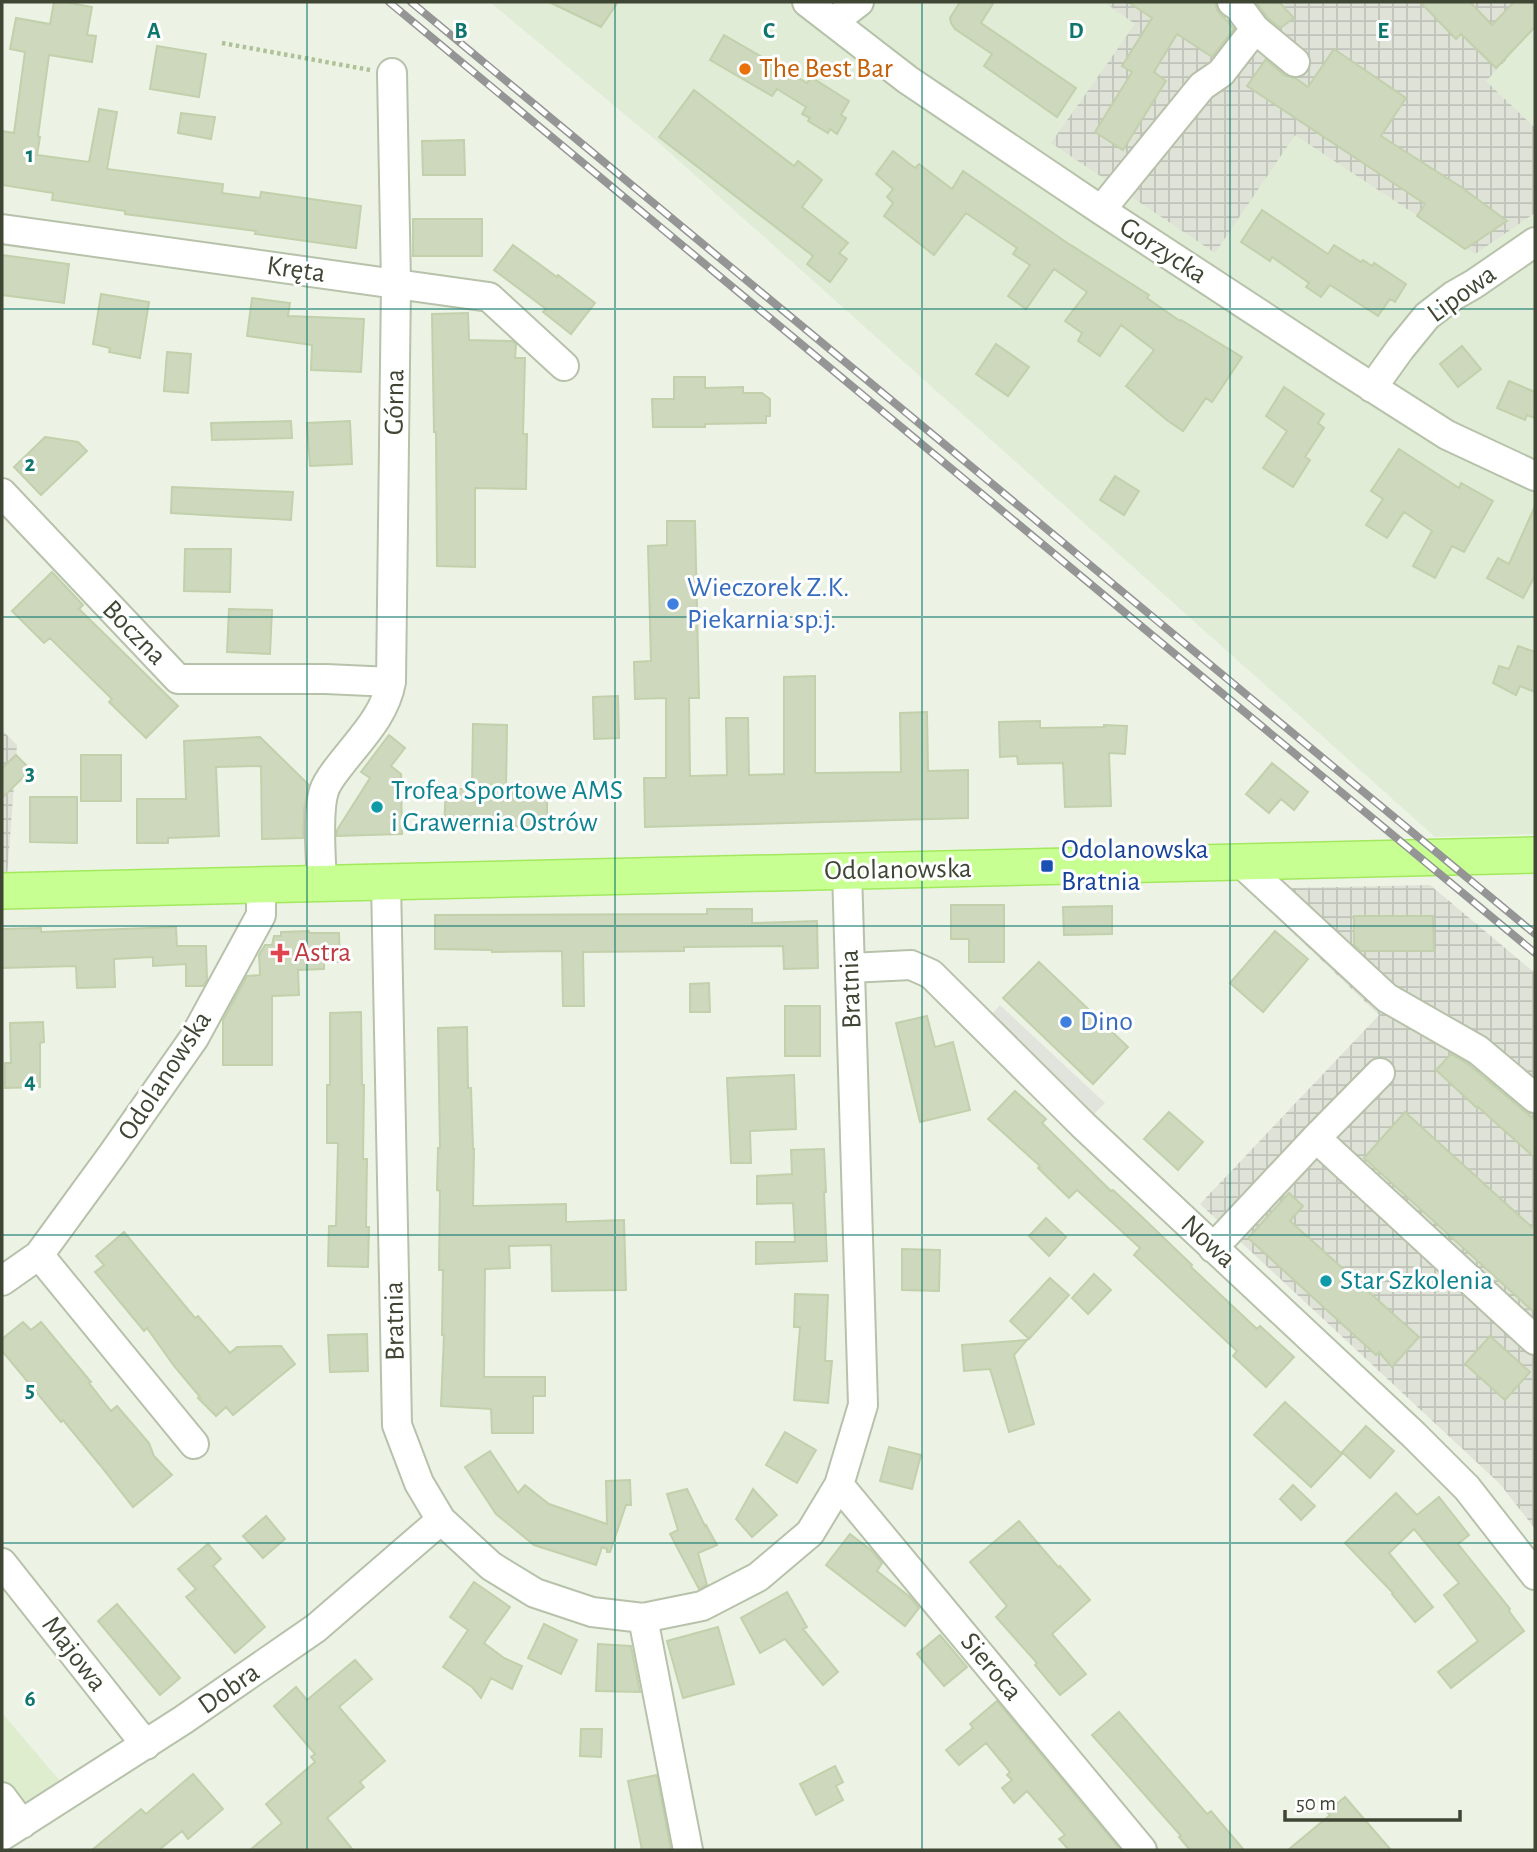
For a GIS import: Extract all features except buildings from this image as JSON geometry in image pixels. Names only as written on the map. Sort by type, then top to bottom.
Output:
[{"type":"main road","name":"Odolanowska","points":[[2,891],[1535,855]]},
{"type":"street","name":"Gorzycka","points":[[807,2],[908,80],[1372,388],[1447,435],[1535,476]]},
{"type":"street","points":[[833,22],[859,2]]},
{"type":"street","points":[[1232,2],[1255,29],[1295,62]]},
{"type":"street","points":[[1101,210],[1202,86],[1221,73],[1255,29]]},
{"type":"street","name":"Górna","points":[[322,883],[321,807],[324,791],[382,711],[391,682],[396,284],[391,74]]},
{"type":"street","name":"Kręta","points":[[2,229],[489,297],[564,366]]},
{"type":"street","name":"Lipowa","points":[[1372,388],[1427,316],[1452,296],[1535,243]]},
{"type":"street","name":"Boczna","points":[[2,493],[178,679],[391,682]]},
{"type":"street","points":[[1240,862],[1387,998],[1478,1050],[1535,1098]]},
{"type":"street","name":"Bratnia","points":[[386,882],[397,1425],[419,1483],[441,1520],[491,1566],[535,1593],[592,1612],[643,1618],[702,1606],[758,1577],[810,1533],[839,1485],[863,1405],[847,871]]},
{"type":"street","name":"Odolanowska","points":[[2,1281],[39,1255],[194,1038],[261,915],[261,884]]},
{"type":"street","name":"Nowa","points":[[850,968],[911,965],[931,974],[1083,1125],[1414,1435],[1467,1488],[1535,1575]]},
{"type":"street","points":[[1213,1248],[1380,1073]]},
{"type":"street","points":[[1316,1138],[1535,1340]]},
{"type":"street","points":[[39,1255],[194,1444]]},
{"type":"street","name":"Sieroca","points":[[839,1485],[1142,1850]]},
{"type":"street","name":"Dobra","points":[[12,1830],[146,1745],[316,1628],[441,1520]]},
{"type":"street","name":"Majowa","points":[[2,1563],[146,1745]]},
{"type":"street","points":[[643,1618],[688,1850]]},
{"type":"street","points":[[2,1797],[12,1830]]},
{"type":"path","points":[[222,43],[391,74]]},
{"type":"shaded area","points":[[490,2],[1535,2],[1535,834],[1435,837],[659,143]]},
{"type":"shaded area","points":[[1104,2],[1249,2],[1276,30],[1294,18],[1279,2],[1514,2],[1488,29],[1511,52],[1486,81],[1535,128],[1535,213],[1475,254],[1295,135],[1215,253],[1051,143],[1135,24]]},
{"type":"shaded area","points":[[2,730],[17,745],[6,891],[2,891]]},
{"type":"shaded area","points":[[1430,885],[1535,973],[1535,1529],[1500,1484],[1200,1204],[1379,1015],[1247,889]]},
{"type":"shaded area","points":[[1000,1005],[1105,1103],[1083,1125],[982,1025]]},
{"type":"shaded area","points":[[2,1713],[60,1781],[2,1817]]},
{"type":"railway","points":[[389,2],[1535,953]]},
{"type":"railway","points":[[411,2],[1535,934]]},
{"type":"place","name":"The Best Bar","points":[[745,69]]},
{"type":"place","name":"Wieczorek Z.K. Piekarnia sp.j.","points":[[673,604]]},
{"type":"place","name":"Trofea Sportowe AMS i Grawernia Ostrów","points":[[377,807]]},
{"type":"place","name":"Odolanowska Bratnia","points":[[1047,866]]},
{"type":"place","name":"Astra","points":[[280,953]]},
{"type":"place","name":"Dino","points":[[1066,1022]]},
{"type":"place","name":"Star Szkolenia","points":[[1326,1281]]}]
